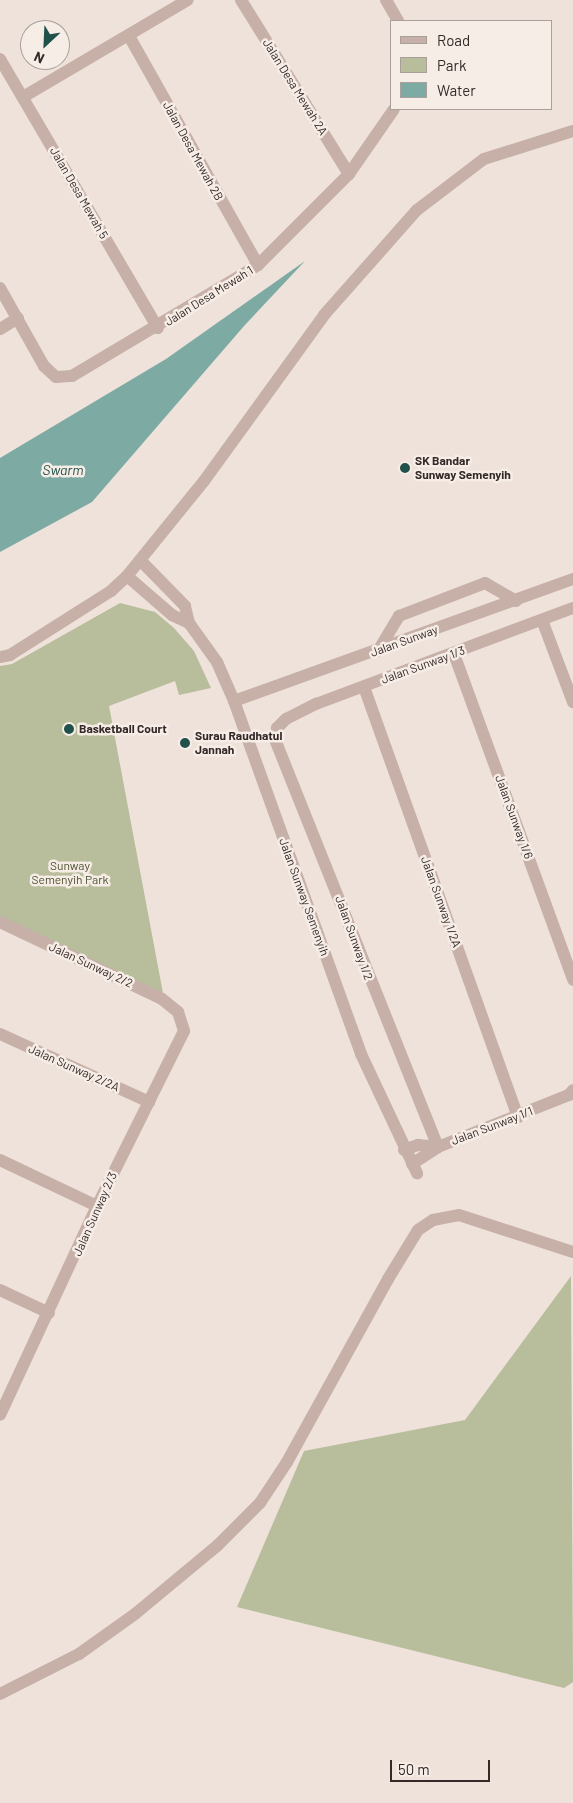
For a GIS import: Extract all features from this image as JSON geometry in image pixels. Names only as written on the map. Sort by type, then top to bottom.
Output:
[{"type":"street","points":[[23,97],[188,0]]},
{"type":"street","name":"Jalan Desa Mewah 2A","points":[[241,0],[349,174]]},
{"type":"street","points":[[386,0],[397,20]]},
{"type":"street","name":"Jalan Desa Mewah 2B","points":[[129,36],[258,265]]},
{"type":"street","name":"Jalan Desa Mewah 5","points":[[0,59],[158,328]]},
{"type":"street","name":"Jalan Desa Mewah 1","points":[[18,318],[44,366],[56,376],[72,376],[158,328],[258,265],[349,174],[393,110]]},
{"type":"street","points":[[0,657],[10,655],[112,591],[128,576],[204,481],[324,315],[418,210],[484,159],[573,131]]},
{"type":"street","points":[[0,288],[18,318],[0,329]]},
{"type":"street","name":"Jalan Sunway Semenyih","points":[[141,561],[185,606],[189,623],[217,662],[234,701],[361,1054],[404,1150],[415,1169]]},
{"type":"street","name":"Jalan Sunway Semenyih","points":[[128,576],[172,615],[189,623]]},
{"type":"street","name":"Jalan Sunway","points":[[234,701],[378,651],[573,579]]},
{"type":"street","points":[[378,651],[398,616],[486,583],[516,601]]},
{"type":"street","name":"Jalan Sunway 1/3","points":[[277,728],[286,719],[316,704],[573,608]]},
{"type":"street","points":[[542,620],[573,702]]},
{"type":"street","name":"Jalan Sunway 1/6","points":[[454,654],[573,980]]},
{"type":"street","name":"Jalan Sunway 1/2A","points":[[364,687],[518,1117]]},
{"type":"street","name":"Jalan Sunway 1/2","points":[[277,728],[276,742],[438,1147]]},
{"type":"street","name":"Jalan Sunway 2/2","points":[[0,922],[162,999],[178,1012]]},
{"type":"street","name":"Jalan Sunway 2/3","points":[[0,1415],[97,1206],[184,1030],[178,1012]]},
{"type":"street","name":"Jalan Sunway 2/2A","points":[[0,1034],[149,1102]]},
{"type":"street","name":"Jalan Sunway 1/1","points":[[415,1169],[438,1147],[518,1117],[569,1095],[573,1090]]},
{"type":"street","points":[[404,1150],[418,1145],[438,1147]]},
{"type":"street","points":[[0,1160],[97,1206]]},
{"type":"street","points":[[0,1694],[79,1654],[135,1614],[217,1546],[260,1503],[287,1462],[388,1279],[418,1230],[433,1220],[459,1215],[573,1252]]},
{"type":"street","points":[[0,1290],[48,1313]]},
{"type":"green space","name":"Sunway Semenyih Park","points":[[120,603],[155,612],[174,628],[194,651],[211,688],[179,695],[175,681],[109,706],[163,993],[0,918],[0,666],[12,664]]},
{"type":"green space","points":[[571,1276],[573,1682],[564,1688],[237,1607],[304,1451],[465,1420]]},
{"type":"water","name":"Swarm","points":[[305,261],[244,326],[92,502],[0,552],[0,458],[166,359]]},
{"type":"place","name":"SK Bandar Sunway Semenyih","points":[[405,468]]},
{"type":"place","name":"Basketball Court","points":[[69,729]]},
{"type":"place","name":"Surau Raudhatul Jannah","points":[[185,743]]}]
